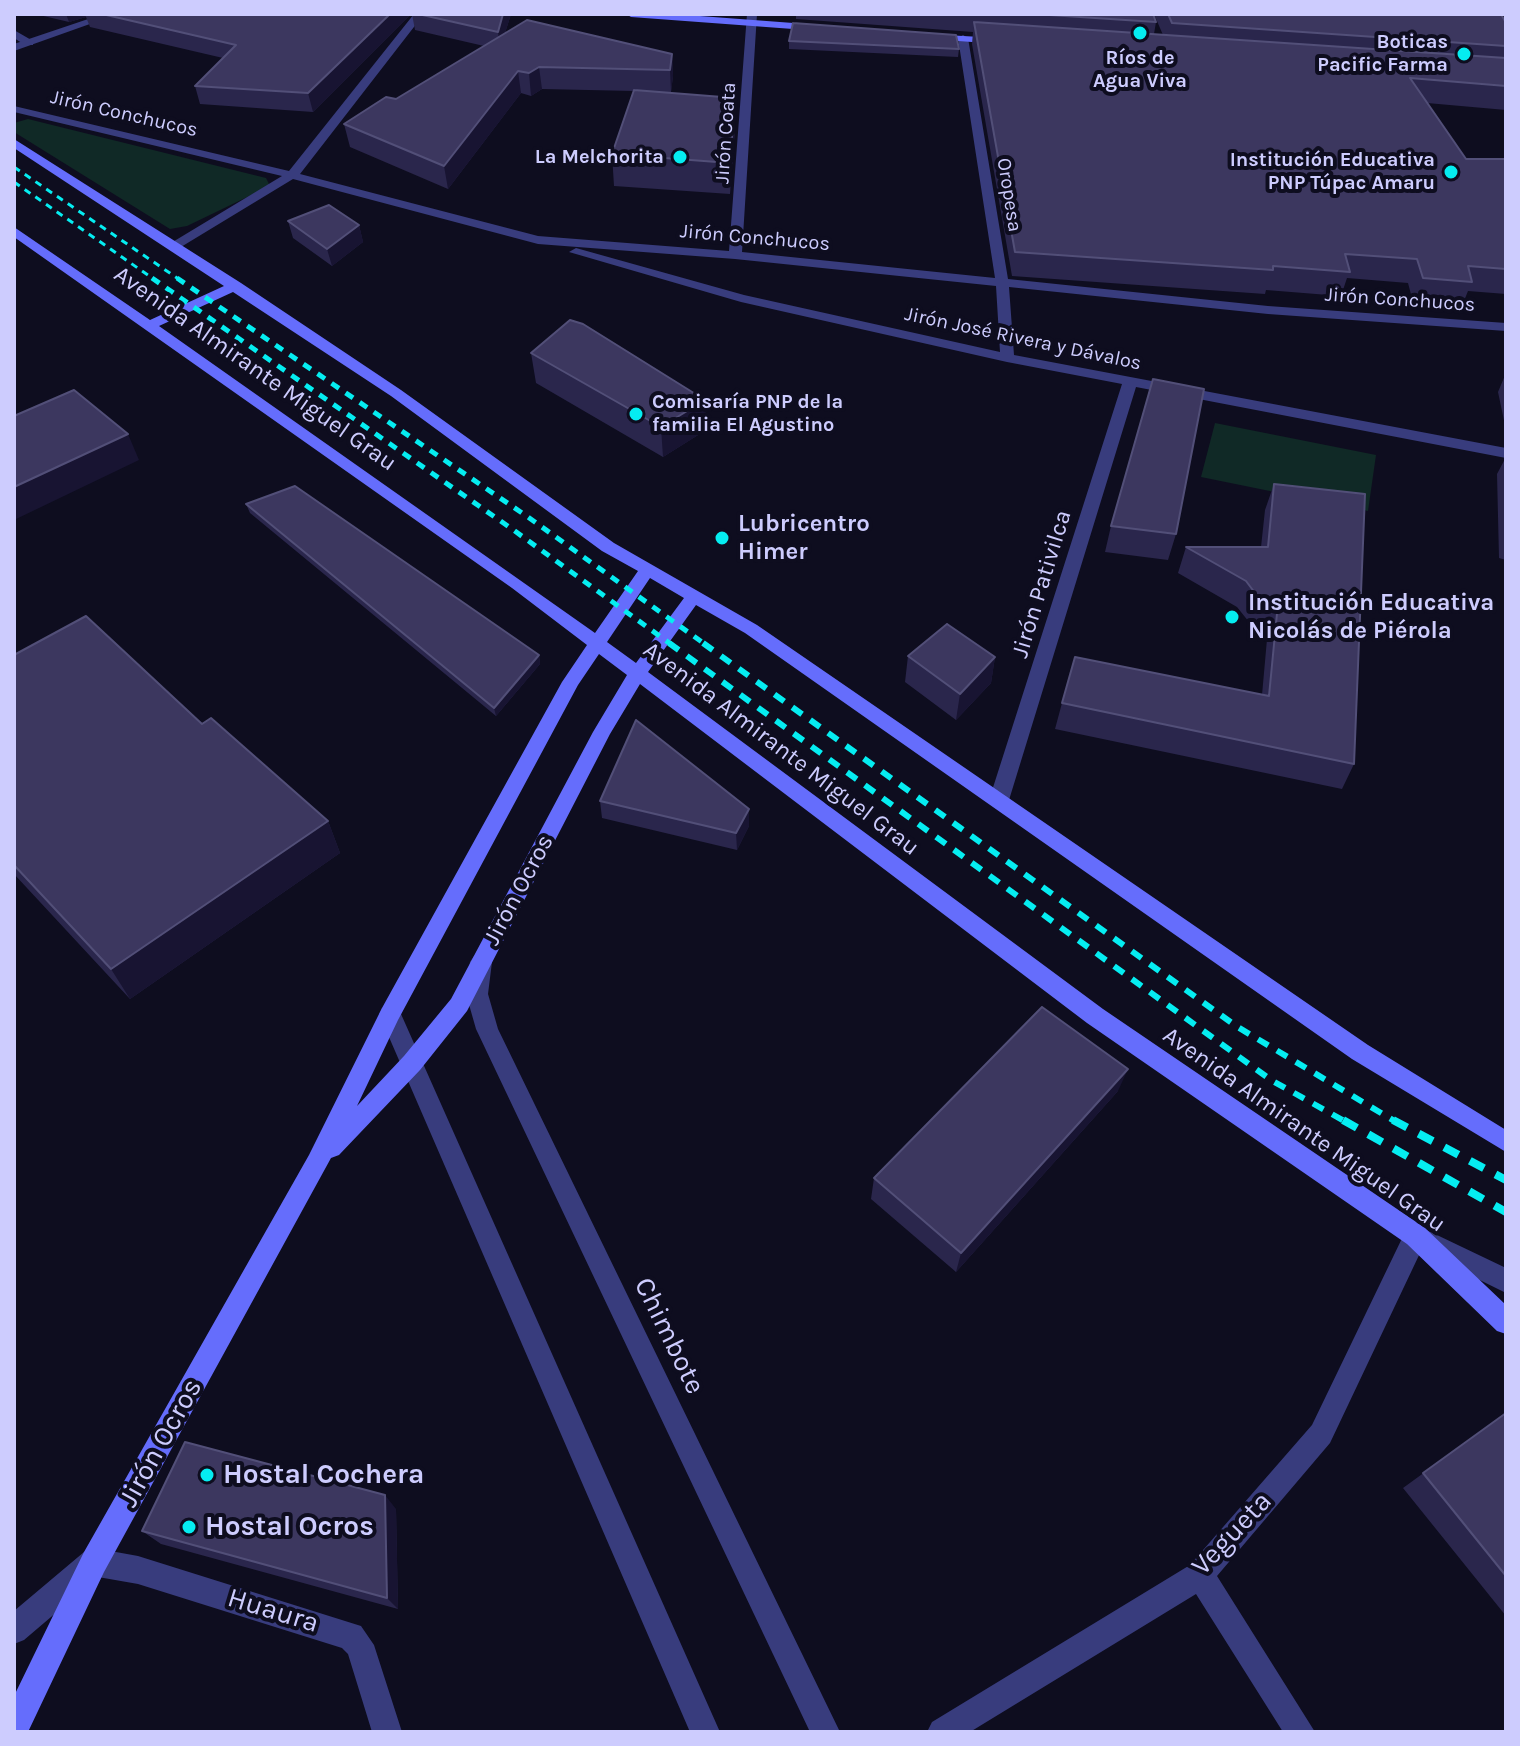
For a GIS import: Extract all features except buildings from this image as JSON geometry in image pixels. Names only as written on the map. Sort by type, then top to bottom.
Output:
[{"type":"main road","points":[[631,14],[752,18],[827,28]]},
{"type":"main road","points":[[918,35],[1009,41]]},
{"type":"main road","points":[[14,143],[176,246],[396,393],[608,547],[751,629],[1360,1052],[1506,1142]]},
{"type":"main road","name":"Avenida Almirante Miguel Grau","points":[[14,231],[518,584],[1095,1016],[1416,1236],[1506,1322]]},
{"type":"main road","points":[[148,326],[236,286]]},
{"type":"main road","name":"Jirón Ocros","points":[[14,1728],[94,1562],[317,1163],[390,1014],[571,682],[647,570]]},
{"type":"main road","name":"Jirón Ocros","points":[[317,1163],[412,1063],[459,1005],[602,732],[637,674],[693,597]]},
{"type":"street","points":[[14,48],[113,14]]},
{"type":"street","points":[[176,246],[292,175],[344,113],[419,14]]},
{"type":"street","name":"Jirón Coata","points":[[735,255],[752,18]]},
{"type":"street","points":[[14,33],[29,43]]},
{"type":"street","name":"Oropesa","points":[[963,38],[1002,282],[1007,358]]},
{"type":"street","name":"Jirón Conchucos","points":[[14,109],[292,175],[538,240],[735,255],[1268,310],[1506,327]]},
{"type":"street","name":"Jirón José Rivera y Dávalos","points":[[538,240],[675,281],[1007,358],[1506,453]]},
{"type":"street","name":"Jirón Pativilca","points":[[999,800],[1130,383]]},
{"type":"street","name":"Chimbote","points":[[481,962],[477,994],[487,1029],[825,1732]]},
{"type":"street","points":[[390,1014],[705,1732]]},
{"type":"street","points":[[1416,1236],[1506,1281]]},
{"type":"street","name":"Vegueta","points":[[942,1732],[1200,1575],[1321,1434],[1416,1236]]},
{"type":"street","points":[[14,1630],[94,1562]]},
{"type":"street","name":"Huaura","points":[[94,1562],[138,1570],[351,1636],[360,1645],[387,1732]]},
{"type":"street","points":[[1200,1575],[1300,1732]]},
{"type":"green space","points":[[28,119],[266,178],[270,186],[187,226],[170,229],[14,132],[14,123]]},
{"type":"green space","points":[[1215,423],[1376,455],[1368,511],[1201,477]]},
{"type":"railway","points":[[14,167],[180,280]]},
{"type":"railway","points":[[14,182],[155,280]]},
{"type":"railway","points":[[152,278],[512,529],[672,645]]},
{"type":"railway","points":[[177,278],[528,517],[706,645]]},
{"type":"railway","points":[[669,643],[1271,1080],[1346,1122]]},
{"type":"railway","points":[[703,643],[1236,1026],[1396,1122]]},
{"type":"railway","points":[[1343,1120],[1506,1212]]},
{"type":"railway","points":[[1393,1120],[1506,1180]]},
{"type":"place","name":"Ríos de Agua Viva","points":[[1140,33]]},
{"type":"place","name":"Boticas Pacific Farma","points":[[1464,54]]},
{"type":"place","name":"La Melchorita","points":[[680,157]]},
{"type":"place","name":"Institución Educativa PNP Túpac Amaru","points":[[1451,172]]},
{"type":"place","name":"Comisaría PNP de la familia El Agustino","points":[[636,414]]},
{"type":"place","name":"Lubricentro Himer","points":[[722,538]]},
{"type":"place","name":"Institución Educativa Nicolás de Piérola","points":[[1232,617]]},
{"type":"place","name":"Hostal Cochera","points":[[207,1475]]},
{"type":"place","name":"Hostal Ocros","points":[[189,1527]]}]
